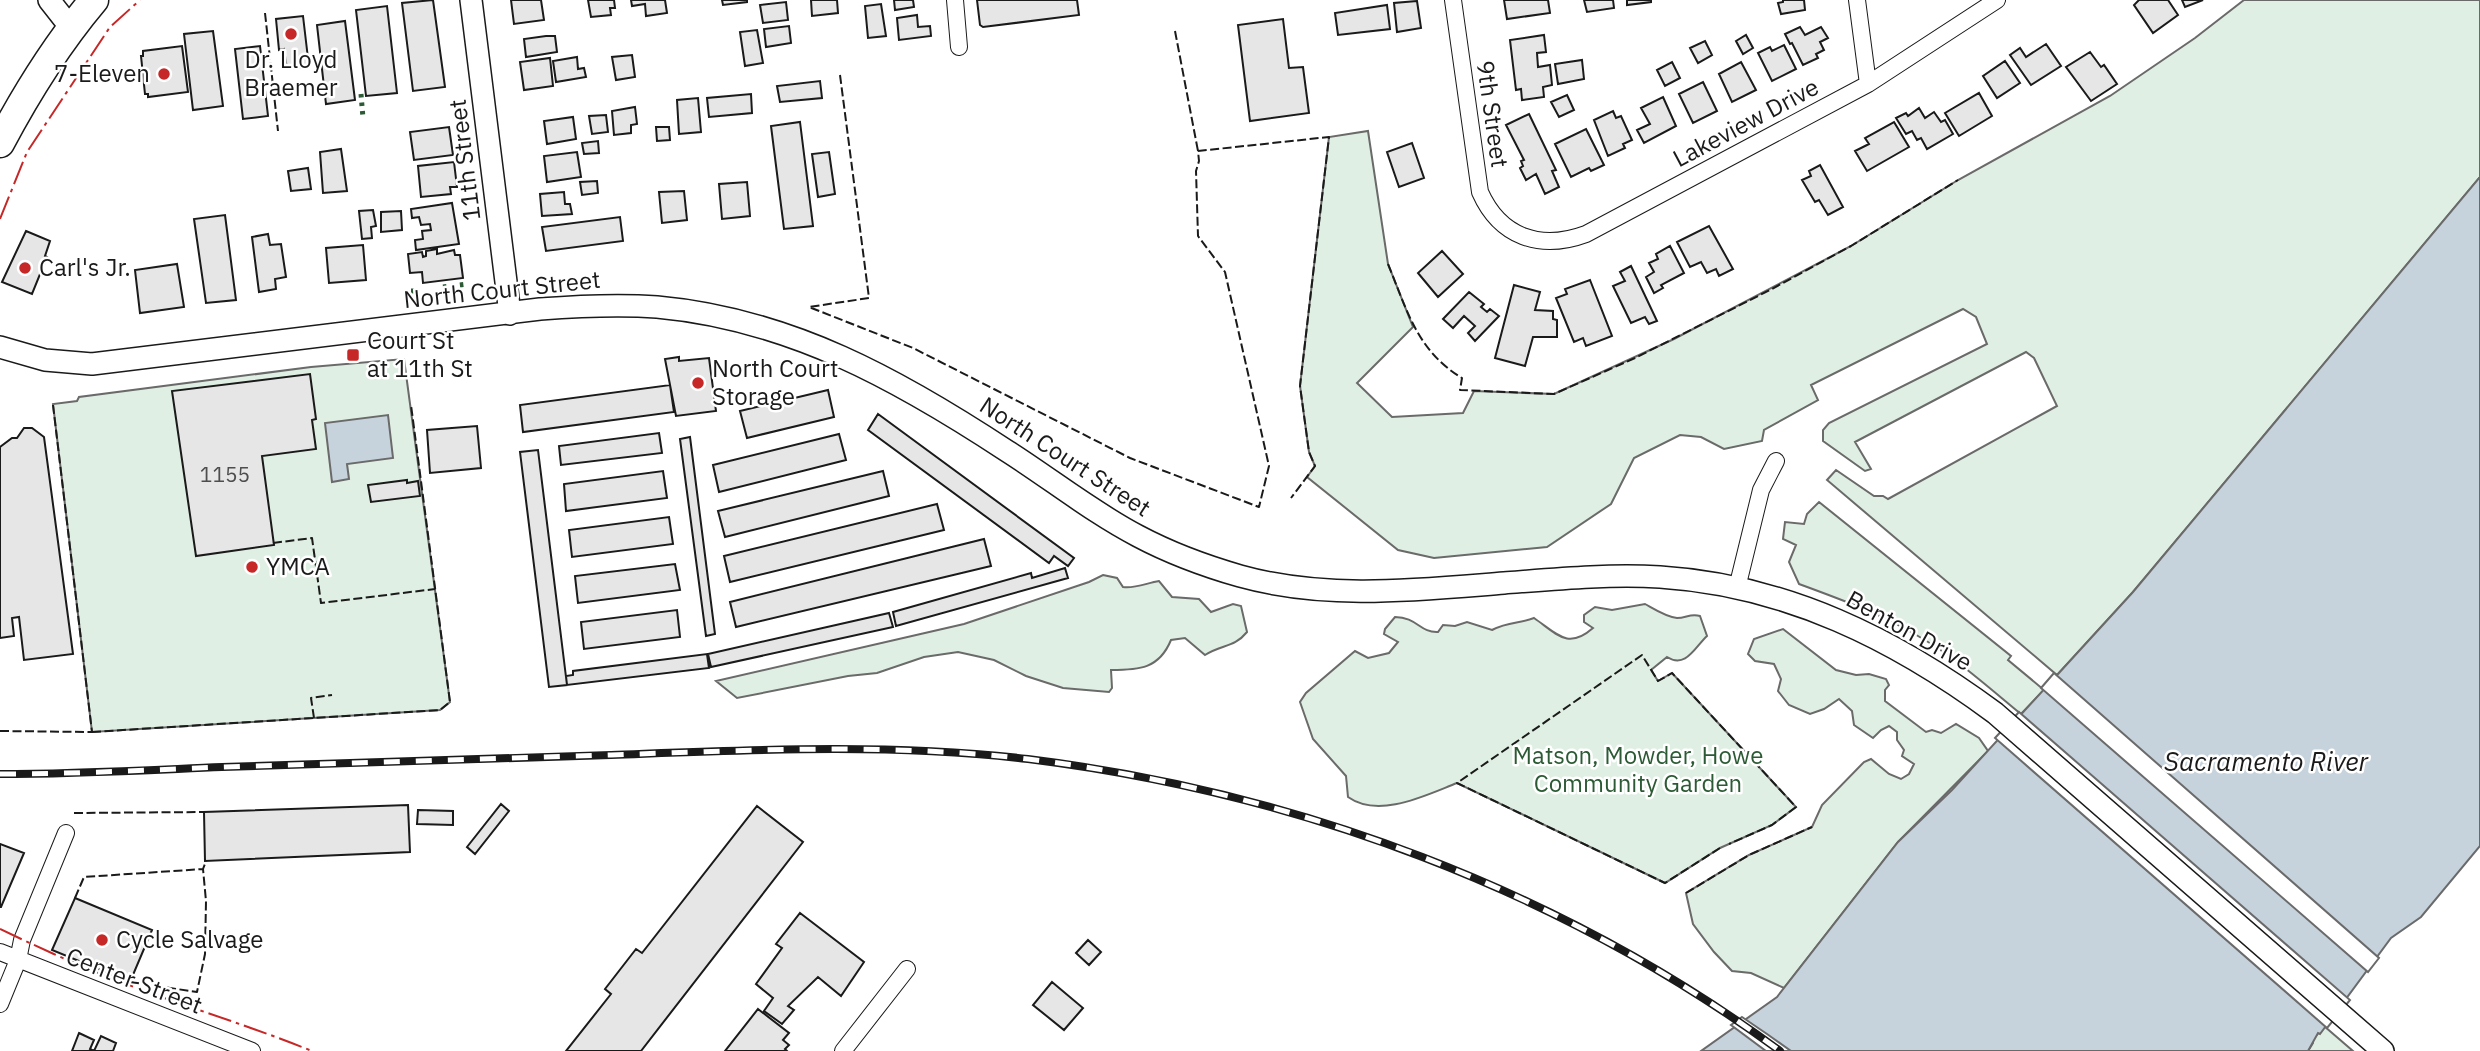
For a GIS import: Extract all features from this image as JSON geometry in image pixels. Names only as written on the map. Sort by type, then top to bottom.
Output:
[{"type":"highway","points":[[0,143],[25,97],[71,28],[94,0]]},
{"type":"street","points":[[49,0],[71,28]]},
{"type":"street","name":"11th Street","points":[[471,0],[510,314]]},
{"type":"street","points":[[955,0],[959,47]]},
{"type":"street","name":"9th Street","points":[[1453,0],[1480,191],[1488,209],[1505,225]]},
{"type":"street","points":[[1857,0],[1868,84]]},
{"type":"street","name":"Lakeview Drive","points":[[1505,225],[1537,241],[1570,240],[1586,234],[1868,84],[1997,0]]},
{"type":"street","name":"North Court Street","points":[[0,346],[45,360],[92,364],[573,306],[662,308],[740,320],[839,354],[916,394],[1139,536],[1183,557],[1282,586]]},
{"type":"street","points":[[1737,588],[1762,490],[1776,461]]},
{"type":"street","name":"Benton Drive","points":[[1282,586],[1392,591],[1606,576],[1663,578],[1737,588],[1794,604],[1850,625],[1915,658],[2013,727],[2383,1051]]},
{"type":"street","points":[[0,1004],[18,960],[22,940],[66,833]]},
{"type":"street","name":"Center Street","points":[[0,952],[252,1051]]},
{"type":"street","points":[[842,1051],[907,969]]},
{"type":"green space","points":[[2244,0],[2480,0],[2480,177],[2133,592],[2057,675],[1827,480],[1836,470],[1874,496],[1888,499],[2057,406],[2034,358],[2026,352],[1855,442],[1871,469],[1865,471],[1823,441],[1823,430],[1829,423],[1987,344],[1976,317],[1963,309],[1811,385],[1818,400],[1764,430],[1762,441],[1724,449],[1701,437],[1680,435],[1634,458],[1611,504],[1547,547],[1434,558],[1398,550],[1307,477],[1315,466],[1309,452],[1300,386],[1329,137],[1368,131],[1388,264],[1413,327],[1357,383],[1392,417],[1463,413],[1474,391],[1554,394],[1674,339],[1851,246],[1958,180],[2110,96],[2195,38]]},
{"type":"green space","name":"YMCA","points":[[404,359],[450,702],[440,710],[92,732],[53,404],[77,401],[79,397],[311,367]]},
{"type":"green space","points":[[1819,502],[2011,656],[2008,660],[2044,690],[2021,714],[1932,644],[1875,614],[1799,584],[1789,562],[1796,545],[1783,539],[1785,522],[1804,524],[1807,514]]},
{"type":"green space","points":[[1103,575],[1117,578],[1123,587],[1136,587],[1159,581],[1172,597],[1199,599],[1211,612],[1233,604],[1241,606],[1247,632],[1237,641],[1205,655],[1185,638],[1171,640],[1160,657],[1147,666],[1111,670],[1112,688],[1109,692],[1063,688],[1026,676],[994,660],[958,652],[924,657],[877,673],[848,676],[737,698],[716,681],[964,624]]},
{"type":"green space","name":"Matson, Mowder, Howe Community Garden","points":[[1645,604],[1673,617],[1700,616],[1707,636],[1694,651],[1685,659],[1674,660],[1667,657],[1651,670],[1658,681],[1672,673],[1796,807],[1772,825],[1720,848],[1665,883],[1457,783],[1402,803],[1374,806],[1360,803],[1348,797],[1346,776],[1313,739],[1300,702],[1306,693],[1355,651],[1368,658],[1389,653],[1398,642],[1384,634],[1395,617],[1408,619],[1432,632],[1438,632],[1443,625],[1455,626],[1467,622],[1492,630],[1534,618],[1556,634],[1569,639],[1584,635],[1593,628],[1584,622],[1584,615],[1595,607],[1612,610]]},
{"type":"green space","points":[[1783,629],[1836,670],[1886,679],[1889,685],[1885,690],[1885,701],[1926,732],[1932,730],[1941,733],[1956,724],[1979,738],[1988,751],[1898,842],[1784,988],[1751,973],[1732,971],[1693,924],[1686,893],[1749,855],[1812,827],[1822,805],[1864,762],[1871,759],[1889,774],[1901,779],[1909,774],[1914,764],[1902,756],[1904,750],[1897,740],[1897,732],[1889,726],[1873,738],[1854,725],[1852,711],[1839,699],[1810,714],[1789,705],[1778,691],[1781,679],[1774,664],[1755,661],[1748,654],[1754,639]]},
{"type":"green space","points":[[2324,1026],[2353,1051],[2308,1051]]},
{"type":"water","name":"Sacramento River","points":[[2480,177],[2480,846],[2421,917],[2391,938],[2320,1034],[2318,1033],[2308,1051],[1701,1051],[1777,997],[1898,842],[1952,790],[2133,592]]},
{"type":"water","points":[[388,415],[393,458],[347,464],[349,479],[332,482],[325,423]]},
{"type":"pier","points":[[2054,673],[2379,958],[2368,972],[2041,688]]},
{"type":"pier","points":[[2019,712],[2350,1000],[2327,1028],[1995,738]]},
{"type":"pier","points":[[1742,1017],[1791,1051],[1766,1051],[1731,1025]]},
{"type":"building","points":[[433,0],[445,87],[413,91],[402,3]]},
{"type":"building","points":[[511,0],[541,0],[544,20],[514,24]]},
{"type":"building","points":[[588,0],[614,0],[615,8],[610,8],[611,15],[591,17]]},
{"type":"building","points":[[631,0],[665,0],[667,13],[646,16],[645,4],[632,6]]},
{"type":"building","points":[[722,0],[747,0],[747,2],[723,5]]},
{"type":"building","points":[[811,0],[837,0],[838,13],[812,16]]},
{"type":"building","points":[[894,0],[913,0],[914,7],[895,10]]},
{"type":"building","points":[[977,0],[1077,0],[1079,15],[983,27],[980,25]]},
{"type":"building","points":[[1504,0],[1548,0],[1550,13],[1507,19]]},
{"type":"building","points":[[1584,0],[1613,0],[1614,8],[1587,12]]},
{"type":"building","points":[[1627,0],[1651,0],[1651,2],[1627,5]]},
{"type":"building","points":[[1783,0],[1804,0],[1805,10],[1781,14],[1778,3]]},
{"type":"building","points":[[2139,0],[2168,0],[2178,15],[2153,33],[2134,5]]},
{"type":"building","points":[[2182,0],[2203,0],[2185,7]]},
{"type":"building","points":[[1417,1],[1421,28],[1397,32],[1394,3]]},
{"type":"building","points":[[786,2],[788,20],[763,23],[760,5]]},
{"type":"building","points":[[881,4],[886,36],[868,38],[865,6]]},
{"type":"building","points":[[1387,5],[1390,29],[1338,35],[1335,13]]},
{"type":"building","points":[[387,6],[397,93],[366,96],[356,10]]},
{"type":"building","points":[[917,15],[918,27],[930,26],[931,36],[899,40],[897,18]]},
{"type":"building","name":"Dr. Lloyd Braemer","points":[[303,16],[309,67],[287,69],[284,49],[279,50],[276,19]]},
{"type":"building","points":[[1283,19],[1289,68],[1303,67],[1309,113],[1250,121],[1238,25]]},
{"type":"building","points":[[345,21],[355,100],[326,104],[317,25]]},
{"type":"building","points":[[789,26],[791,43],[766,47],[764,29]]},
{"type":"building","points":[[1800,27],[1805,35],[1821,27],[1828,38],[1820,42],[1824,50],[1816,54],[1818,58],[1803,65],[1785,34]]},
{"type":"building","points":[[757,30],[763,63],[745,66],[740,32]]},
{"type":"building","points":[[213,31],[223,106],[193,110],[184,34]]},
{"type":"building","points":[[1544,35],[1546,52],[1537,53],[1538,67],[1550,65],[1552,85],[1543,87],[1544,97],[1522,100],[1521,89],[1516,90],[1510,40]]},
{"type":"building","points":[[1746,35],[1753,48],[1743,54],[1736,41]]},
{"type":"building","points":[[555,36],[557,52],[526,57],[524,39]]},
{"type":"building","points":[[1705,41],[1712,55],[1698,63],[1690,48]]},
{"type":"building","points":[[2046,44],[2061,66],[2031,85],[2010,55],[2020,48],[2026,57]]},
{"type":"building","points":[[1784,45],[1796,69],[1772,81],[1758,53],[1770,47],[1772,51]]},
{"type":"building","name":"7-Eleven","points":[[182,46],[188,92],[148,97],[148,94],[145,94],[141,56],[143,51]]},
{"type":"building","points":[[260,46],[268,116],[243,119],[235,49]]},
{"type":"building","points":[[2090,52],[2101,67],[2104,65],[2117,84],[2091,101],[2066,67]]},
{"type":"building","points":[[632,55],[635,77],[616,80],[612,57]]},
{"type":"building","points":[[577,57],[578,69],[584,68],[586,77],[556,82],[553,61]]},
{"type":"building","points":[[550,58],[553,86],[524,90],[520,62]]},
{"type":"building","points":[[1582,60],[1584,79],[1558,84],[1555,64]]},
{"type":"building","points":[[2005,61],[2020,83],[1997,98],[1983,76]]},
{"type":"building","points":[[1672,62],[1680,78],[1665,86],[1657,70]]},
{"type":"building","points":[[1741,62],[1756,90],[1732,102],[1719,74]]},
{"type":"building","points":[[820,81],[822,98],[780,102],[777,86]]},
{"type":"building","points":[[1703,82],[1717,111],[1693,123],[1679,94]]},
{"type":"building","points":[[1979,93],[1992,116],[1959,136],[1945,113]]},
{"type":"building","points":[[751,94],[752,113],[709,117],[707,98]]},
{"type":"building","points":[[1567,95],[1574,110],[1559,117],[1551,102]]},
{"type":"building","points":[[1663,97],[1676,126],[1644,143],[1637,130],[1650,124],[1641,108]]},
{"type":"building","points":[[698,98],[701,132],[679,134],[677,100]]},
{"type":"building","points":[[635,107],[637,124],[631,125],[631,133],[614,135],[612,111]]},
{"type":"building","points":[[1919,108],[1925,118],[1934,112],[1941,122],[1945,120],[1953,134],[1927,149],[1921,138],[1917,140],[1912,131],[1906,134],[1896,118],[1906,113],[1908,116]]},
{"type":"building","points":[[1613,111],[1616,118],[1621,116],[1632,140],[1623,144],[1625,148],[1608,156],[1594,120]]},
{"type":"building","points":[[1529,114],[1556,170],[1552,171],[1559,187],[1545,194],[1536,174],[1526,180],[1520,168],[1523,166],[1521,161],[1524,160],[1506,125]]},
{"type":"building","points":[[606,115],[608,132],[592,134],[589,116]]},
{"type":"building","points":[[573,117],[576,139],[547,144],[544,121]]},
{"type":"building","points":[[800,122],[813,226],[784,229],[771,126]]},
{"type":"building","points":[[1894,122],[1909,147],[1867,171],[1855,151],[1869,144],[1865,138]]},
{"type":"building","points":[[449,127],[453,155],[414,160],[410,132]]},
{"type":"building","points":[[656,127],[669,127],[670,140],[657,141]]},
{"type":"building","points":[[1586,129],[1604,165],[1591,171],[1589,168],[1571,177],[1555,144]]},
{"type":"building","points":[[598,141],[599,153],[584,154],[582,143]]},
{"type":"building","points":[[1412,143],[1424,178],[1399,187],[1387,152]]},
{"type":"building","points":[[341,149],[347,191],[323,193],[320,152]]},
{"type":"building","points":[[577,152],[581,177],[547,182],[544,156]]},
{"type":"building","points":[[829,152],[835,194],[818,197],[812,154]]},
{"type":"building","points":[[454,162],[457,187],[450,187],[451,194],[421,197],[418,166]]},
{"type":"building","points":[[1820,165],[1843,207],[1828,215],[1819,200],[1815,202],[1802,180],[1811,176],[1809,171]]},
{"type":"building","points":[[308,168],[311,189],[291,191],[288,171]]},
{"type":"building","points":[[597,181],[598,193],[582,195],[580,182]]},
{"type":"building","points":[[747,182],[750,216],[722,219],[719,184]]},
{"type":"building","points":[[684,191],[687,220],[662,223],[659,192]]},
{"type":"building","points":[[564,192],[565,204],[570,204],[572,214],[542,216],[540,194]]},
{"type":"building","points":[[452,203],[459,244],[416,250],[415,240],[423,239],[422,231],[431,230],[430,224],[421,225],[419,217],[412,218],[411,209]]},
{"type":"building","points":[[373,210],[376,226],[371,227],[372,238],[362,239],[359,211]]},
{"type":"building","points":[[401,211],[402,230],[381,232],[381,212]]},
{"type":"building","points":[[225,215],[236,300],[206,303],[194,219]]},
{"type":"building","points":[[620,217],[623,241],[546,251],[542,227]]},
{"type":"building","points":[[1709,226],[1733,269],[1719,276],[1716,269],[1707,273],[1701,262],[1690,267],[1677,242]]},
{"type":"building","name":"Carl's Jr.","points":[[26,231],[50,241],[45,256],[47,257],[32,294],[2,282]]},
{"type":"building","points":[[268,234],[270,245],[281,244],[286,277],[275,279],[276,289],[259,292],[252,237]]},
{"type":"building","points":[[363,245],[366,280],[329,283],[326,248]]},
{"type":"building","points":[[1670,246],[1684,273],[1661,285],[1663,288],[1654,293],[1646,277],[1654,272],[1649,263],[1658,259],[1656,254]]},
{"type":"building","points":[[437,249],[437,254],[454,250],[455,255],[460,255],[463,278],[423,283],[422,272],[410,273],[408,254],[422,252],[423,257],[426,256],[426,251]]},
{"type":"building","points":[[1442,251],[1463,274],[1438,297],[1418,273]]},
{"type":"building","points":[[177,264],[184,307],[140,313],[135,270]]},
{"type":"building","points":[[1631,266],[1657,321],[1649,324],[1645,317],[1631,323],[1613,286],[1625,281],[1620,272]]},
{"type":"building","points":[[1590,280],[1612,336],[1586,346],[1583,338],[1574,342],[1556,298],[1567,294],[1565,289]]},
{"type":"building","points":[[1514,285],[1540,292],[1535,310],[1553,311],[1553,319],[1557,320],[1557,337],[1533,337],[1525,366],[1495,358]]},
{"type":"building","points":[[1469,292],[1484,304],[1481,307],[1487,312],[1490,309],[1499,316],[1475,341],[1468,333],[1475,326],[1464,316],[1453,328],[1443,319]]},
{"type":"building","points":[[679,357],[679,361],[709,358],[716,411],[676,416],[665,359]]},
{"type":"building","name":"YMCA","points":[[310,374],[316,419],[312,420],[316,449],[262,456],[274,545],[196,556],[172,391]]},
{"type":"building","points":[[670,385],[674,412],[523,432],[520,405]]},
{"type":"building","points":[[828,390],[834,417],[747,438],[740,411]]},
{"type":"building","points":[[878,414],[1074,558],[1068,566],[1054,556],[1049,563],[868,430]]},
{"type":"building","points":[[477,426],[481,468],[430,473],[427,430]]},
{"type":"building","points":[[24,428],[32,428],[44,437],[73,654],[24,660],[19,617],[12,618],[14,636],[0,638],[0,447],[12,438],[17,438]]},
{"type":"building","points":[[659,433],[662,453],[561,465],[559,446]]},
{"type":"building","points":[[839,434],[846,460],[719,492],[713,465]]},
{"type":"building","points":[[690,437],[715,634],[706,636],[680,439]]},
{"type":"building","points":[[538,450],[567,685],[549,687],[520,452]]},
{"type":"building","points":[[663,471],[667,498],[566,511],[564,484]]},
{"type":"building","points":[[883,471],[889,496],[725,537],[718,511]]},
{"type":"building","points":[[407,480],[407,483],[418,481],[420,496],[371,502],[368,485]]},
{"type":"building","points":[[937,504],[944,530],[730,582],[724,556]]},
{"type":"building","points":[[669,517],[673,544],[572,557],[569,530]]},
{"type":"building","points":[[984,539],[991,566],[736,627],[730,602]]},
{"type":"building","points":[[675,564],[680,590],[578,603],[575,576]]},
{"type":"building","points":[[1065,568],[1068,578],[896,626],[893,612],[1031,573],[1032,578]]},
{"type":"building","points":[[677,610],[680,637],[584,649],[581,622]]},
{"type":"building","points":[[889,613],[893,627],[711,667],[708,654]]},
{"type":"building","points":[[707,654],[709,668],[567,685],[566,676],[573,675],[573,671]]},
{"type":"building","points":[[501,804],[509,811],[475,854],[467,847]]},
{"type":"building","points":[[408,805],[410,852],[205,861],[204,812]]},
{"type":"building","points":[[757,806],[803,842],[641,1051],[566,1051],[611,994],[605,989],[636,949],[642,953]]},
{"type":"building","points":[[418,810],[453,811],[453,825],[417,824]]},
{"type":"building","points":[[0,844],[24,853],[1,907],[0,907]]},
{"type":"building","name":"Cycle Salvage","points":[[75,898],[152,930],[130,982],[52,950]]},
{"type":"building","points":[[800,913],[864,962],[841,996],[818,977],[788,1006],[794,1010],[782,1024],[764,1011],[773,998],[756,984],[782,948],[776,944]]},
{"type":"building","points":[[1088,940],[1101,952],[1089,965],[1076,953]]},
{"type":"building","points":[[1052,982],[1083,1008],[1064,1030],[1033,1005]]},
{"type":"building","points":[[758,1009],[789,1033],[783,1040],[789,1045],[785,1049],[787,1051],[725,1051]]},
{"type":"building","points":[[79,1033],[94,1040],[90,1049],[94,1051],[72,1051]]},
{"type":"building","points":[[101,1036],[116,1043],[113,1051],[94,1051]]},
{"type":"railway","points":[[0,774],[820,749],[976,754],[1128,774],[1228,796],[1326,823],[1422,857],[1516,897],[1608,942],[1696,994],[1780,1051]]},
{"type":"hedge","points":[[361,94],[363,118]]},
{"type":"hedge","points":[[443,287],[468,284]]},
{"type":"fence","points":[[265,13],[278,131]]},
{"type":"fence","points":[[1175,31],[1198,151]]},
{"type":"fence","points":[[840,75],[869,298],[809,307],[913,348],[1130,458],[1259,507],[1269,466],[1225,272],[1198,236],[1198,151],[1329,137],[1300,386],[1309,452],[1315,466],[1291,498]]},
{"type":"fence","points":[[1388,264],[1415,328],[1434,355],[1462,378],[1460,390],[1554,394],[1635,358],[1770,290],[1851,246],[1958,180]]},
{"type":"fence","points":[[0,731],[92,732],[53,405]]},
{"type":"fence","points":[[92,732],[440,710],[450,702],[411,405]]},
{"type":"fence","points":[[273,543],[312,538],[321,603],[435,589]]},
{"type":"fence","points":[[1720,848],[1665,883],[1457,783],[1642,655],[1658,681],[1672,673],[1796,807],[1772,825],[1729,844]]},
{"type":"fence","points":[[314,718],[311,698],[332,695]]},
{"type":"fence","points":[[74,813],[204,812]]},
{"type":"fence","points":[[1686,893],[1749,855],[1812,827]]},
{"type":"fence","points":[[130,982],[197,992],[205,954],[206,901],[203,869],[206,861]]},
{"type":"fence","points":[[75,898],[84,877],[203,869]]},
{"type":"power","points":[[0,219],[27,152],[110,27],[140,0]]},
{"type":"power","points":[[0,929],[117,980],[312,1051]]},
{"type":"place","name":"Dr. Lloyd Braemer","points":[[291,34]]},
{"type":"place","name":"7-Eleven","points":[[164,74]]},
{"type":"place","name":"Carl's Jr.","points":[[25,268]]},
{"type":"place","name":"Court St at 11th St","points":[[353,355]]},
{"type":"place","name":"North Court Storage","points":[[698,383]]},
{"type":"place","name":"YMCA","points":[[252,567]]},
{"type":"place","name":"Cycle Salvage","points":[[102,940]]}]
